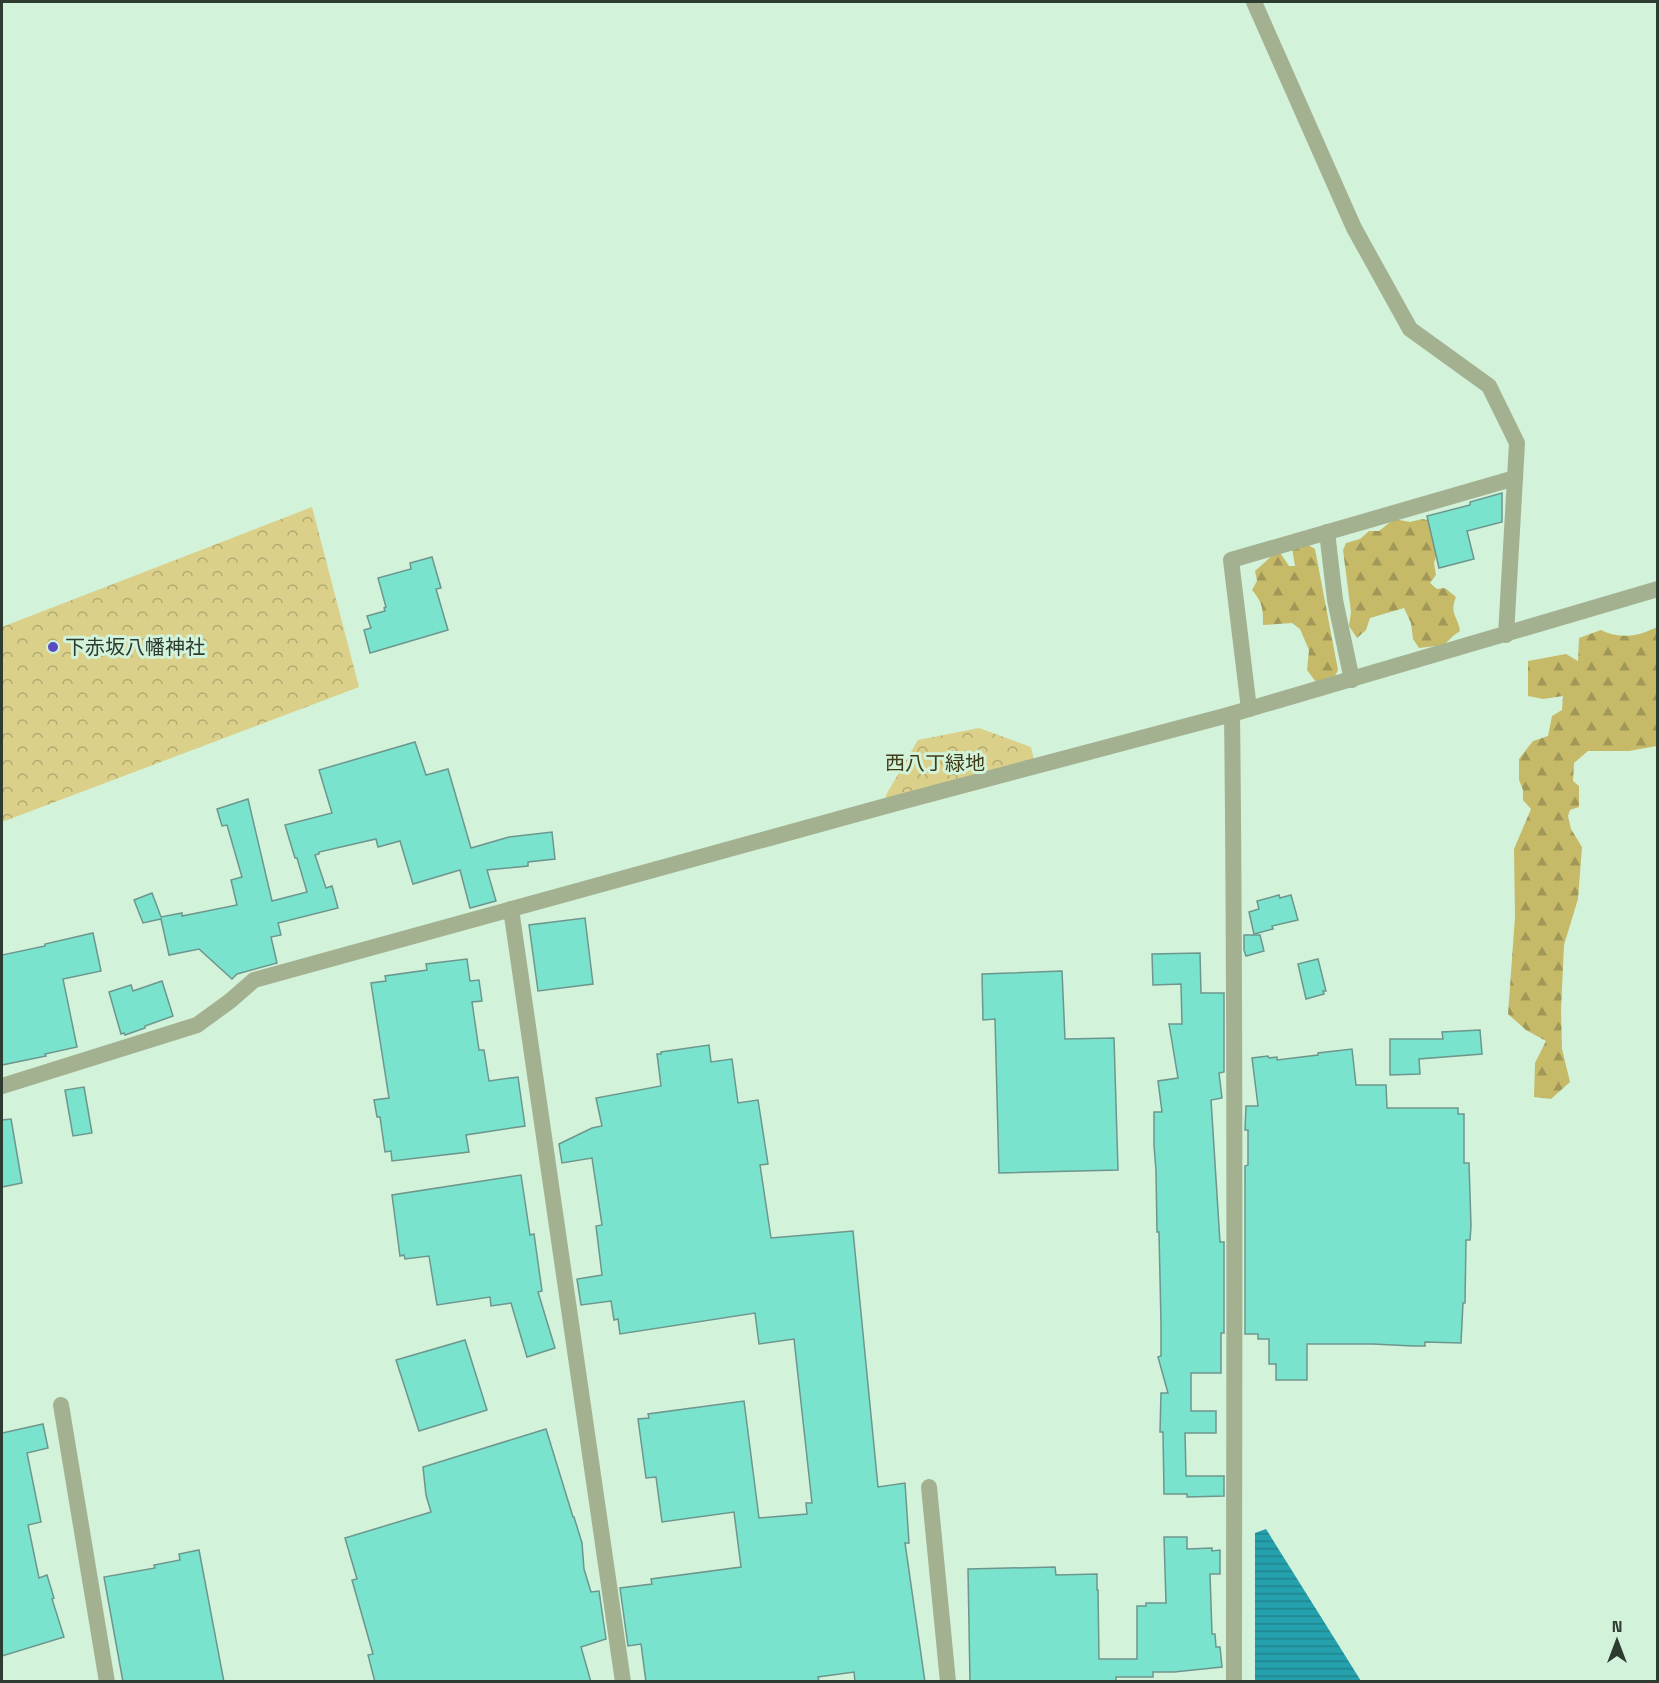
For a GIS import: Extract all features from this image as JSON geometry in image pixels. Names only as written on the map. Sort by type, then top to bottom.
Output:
[{"type":"street","points":[[1254,2],[1354,228],[1410,329],[1489,386],[1517,443],[1506,635]]},
{"type":"street","points":[[1249,710],[1231,560],[1515,478]]},
{"type":"street","points":[[1327,532],[1335,600],[1352,680]]},
{"type":"street","points":[[2,1086],[197,1025],[254,980],[882,807],[1249,710],[1658,589]]},
{"type":"street","points":[[1232,714],[1236,1148],[1234,1682]]},
{"type":"street","points":[[511,909],[623,1682]]},
{"type":"street","points":[[61,1405],[107,1682]]},
{"type":"street","points":[[929,1487],[948,1682]]},
{"type":"green space","points":[[312,507],[359,687],[2,822],[2,627]]},
{"type":"green space","points":[[1394,519],[1410,522],[1422,519],[1433,521],[1438,550],[1434,563],[1436,575],[1430,583],[1437,589],[1445,588],[1456,597],[1453,607],[1460,631],[1444,645],[1419,648],[1413,639],[1411,623],[1404,608],[1370,618],[1366,630],[1357,638],[1349,626],[1351,612],[1343,550],[1346,543],[1360,539],[1369,531],[1379,531]]},
{"type":"green space","points":[[1305,543],[1315,549],[1338,670],[1334,678],[1316,682],[1307,670],[1309,650],[1300,629],[1292,623],[1263,625],[1262,606],[1252,590],[1257,581],[1255,571],[1275,553],[1281,554],[1289,566],[1295,566],[1292,548]]},
{"type":"green space","points":[[1657,627],[1657,746],[1629,751],[1588,751],[1574,763],[1573,781],[1579,786],[1579,807],[1570,810],[1568,816],[1571,829],[1582,847],[1578,899],[1564,945],[1561,1010],[1562,1049],[1570,1082],[1551,1099],[1534,1097],[1535,1063],[1546,1041],[1526,1030],[1508,1014],[1515,917],[1514,849],[1531,809],[1523,800],[1523,790],[1519,780],[1519,759],[1533,741],[1548,736],[1552,716],[1562,710],[1563,696],[1543,699],[1528,696],[1528,661],[1566,654],[1578,661],[1579,638],[1601,630],[1616,635],[1630,636]]},
{"type":"green space","name":"西八丁緑地","points":[[979,728],[1031,747],[1035,764],[886,802],[886,795],[918,740]]},
{"type":"water","points":[[1266,1529],[1361,1681],[1255,1681],[1255,1533]]},
{"type":"building","points":[[1502,493],[1502,522],[1467,531],[1474,559],[1439,568],[1427,516],[1470,505],[1470,502]]},
{"type":"building","points":[[432,557],[441,588],[436,589],[448,630],[370,653],[364,630],[371,628],[367,616],[385,611],[386,607],[378,578],[411,569],[410,563]]},
{"type":"building","points":[[415,742],[426,775],[448,769],[471,848],[509,837],[552,832],[555,859],[528,862],[528,866],[487,870],[496,901],[470,908],[460,870],[413,884],[400,841],[378,847],[376,839],[319,852],[315,855],[326,888],[332,886],[338,908],[278,923],[281,935],[271,937],[277,963],[237,974],[232,979],[199,949],[169,955],[161,919],[143,923],[134,900],[152,893],[161,917],[182,913],[182,916],[237,905],[231,880],[242,877],[227,825],[222,826],[217,809],[248,799],[272,901],[307,892],[285,825],[332,813],[319,770]]},
{"type":"building","points":[[1279,895],[1280,898],[1291,895],[1298,920],[1272,926],[1273,929],[1254,934],[1249,912],[1259,909],[1257,901]]},
{"type":"building","points":[[585,918],[593,984],[538,991],[529,925]]},
{"type":"building","points":[[93,933],[101,971],[63,979],[77,1047],[2,1065],[2,955]]},
{"type":"building","points":[[1244,935],[1260,935],[1264,951],[1246,956]]},
{"type":"building","points":[[1200,953],[1201,993],[1224,993],[1224,1072],[1219,1073],[1222,1098],[1211,1100],[1220,1242],[1224,1242],[1224,1333],[1221,1333],[1221,1373],[1191,1373],[1191,1411],[1216,1411],[1216,1433],[1185,1433],[1186,1476],[1224,1476],[1224,1496],[1187,1497],[1187,1494],[1164,1494],[1163,1432],[1160,1432],[1161,1393],[1168,1393],[1158,1357],[1161,1356],[1161,1323],[1154,1145],[1154,1112],[1162,1112],[1158,1081],[1178,1078],[1169,1024],[1182,1024],[1181,984],[1153,985],[1152,954]]},
{"type":"building","points":[[467,959],[470,981],[479,980],[482,1001],[472,1002],[479,1050],[484,1050],[489,1081],[518,1077],[525,1126],[466,1135],[469,1152],[392,1161],[391,1151],[385,1152],[380,1117],[377,1117],[374,1100],[389,1098],[371,983],[386,981],[385,976],[427,970],[426,964]]},
{"type":"building","points":[[1318,959],[1326,991],[1323,991],[1324,994],[1306,999],[1298,964]]},
{"type":"building","points":[[1062,971],[1065,1039],[1114,1038],[1118,1170],[999,1173],[995,1019],[983,1020],[982,974]]},
{"type":"building","points":[[162,981],[173,1016],[125,1035],[121,1034],[109,992],[131,985],[133,991]]},
{"type":"building","points":[[1480,1030],[1482,1054],[1419,1059],[1420,1074],[1390,1075],[1390,1039],[1443,1039],[1442,1032]]},
{"type":"building","points":[[709,1045],[711,1062],[732,1059],[738,1103],[758,1100],[768,1164],[760,1165],[771,1238],[853,1231],[878,1487],[905,1483],[909,1543],[905,1543],[925,1682],[855,1682],[854,1672],[818,1677],[819,1682],[646,1682],[641,1644],[628,1646],[620,1588],[652,1584],[651,1579],[741,1567],[734,1512],[662,1522],[656,1477],[646,1478],[638,1419],[649,1418],[648,1414],[744,1401],[759,1518],[807,1514],[806,1503],[812,1503],[794,1339],[759,1344],[755,1313],[620,1334],[618,1319],[614,1320],[611,1301],[581,1305],[577,1279],[602,1275],[596,1226],[602,1225],[592,1158],[562,1163],[559,1144],[592,1128],[602,1126],[596,1098],[661,1086],[657,1054]]},
{"type":"building","points":[[1352,1049],[1356,1085],[1386,1085],[1387,1108],[1458,1108],[1458,1114],[1464,1114],[1464,1163],[1469,1163],[1471,1226],[1470,1240],[1466,1240],[1465,1303],[1463,1303],[1461,1343],[1425,1342],[1425,1346],[1307,1344],[1307,1380],[1276,1380],[1276,1364],[1269,1364],[1269,1339],[1258,1339],[1258,1334],[1245,1334],[1245,1166],[1248,1165],[1248,1130],[1245,1130],[1246,1106],[1258,1106],[1252,1058],[1268,1056],[1269,1058],[1277,1057],[1277,1060]]},
{"type":"building","points":[[84,1087],[92,1133],[73,1136],[65,1090]]},
{"type":"building","points":[[11,1119],[22,1183],[2,1187],[2,1120]]},
{"type":"building","points":[[521,1175],[530,1235],[534,1234],[542,1291],[538,1292],[555,1348],[527,1357],[511,1303],[491,1306],[490,1297],[437,1305],[429,1256],[405,1259],[404,1255],[400,1256],[392,1195]]},
{"type":"building","points":[[465,1340],[487,1410],[419,1431],[396,1360]]},
{"type":"building","points":[[43,1424],[48,1448],[27,1453],[41,1522],[28,1525],[39,1578],[47,1575],[64,1637],[2,1656],[2,1433]]},
{"type":"building","points":[[546,1429],[582,1543],[584,1569],[591,1592],[599,1591],[606,1639],[581,1647],[591,1682],[375,1682],[368,1655],[373,1654],[352,1580],[357,1579],[345,1538],[431,1512],[426,1495],[423,1467]]},
{"type":"building","points":[[1164,1537],[1187,1537],[1187,1549],[1220,1550],[1220,1574],[1210,1574],[1212,1634],[1215,1634],[1216,1647],[1220,1647],[1222,1667],[1153,1672],[1153,1677],[1116,1677],[1116,1682],[970,1682],[968,1569],[1055,1567],[1056,1575],[1097,1574],[1099,1659],[1137,1659],[1137,1606],[1146,1606],[1146,1603],[1166,1603]]},
{"type":"building","points":[[199,1550],[224,1682],[123,1682],[104,1577],[155,1568],[154,1565],[180,1560],[179,1554]]},
{"type":"place","name":"下赤坂八幡神社","points":[[53,647]]}]
